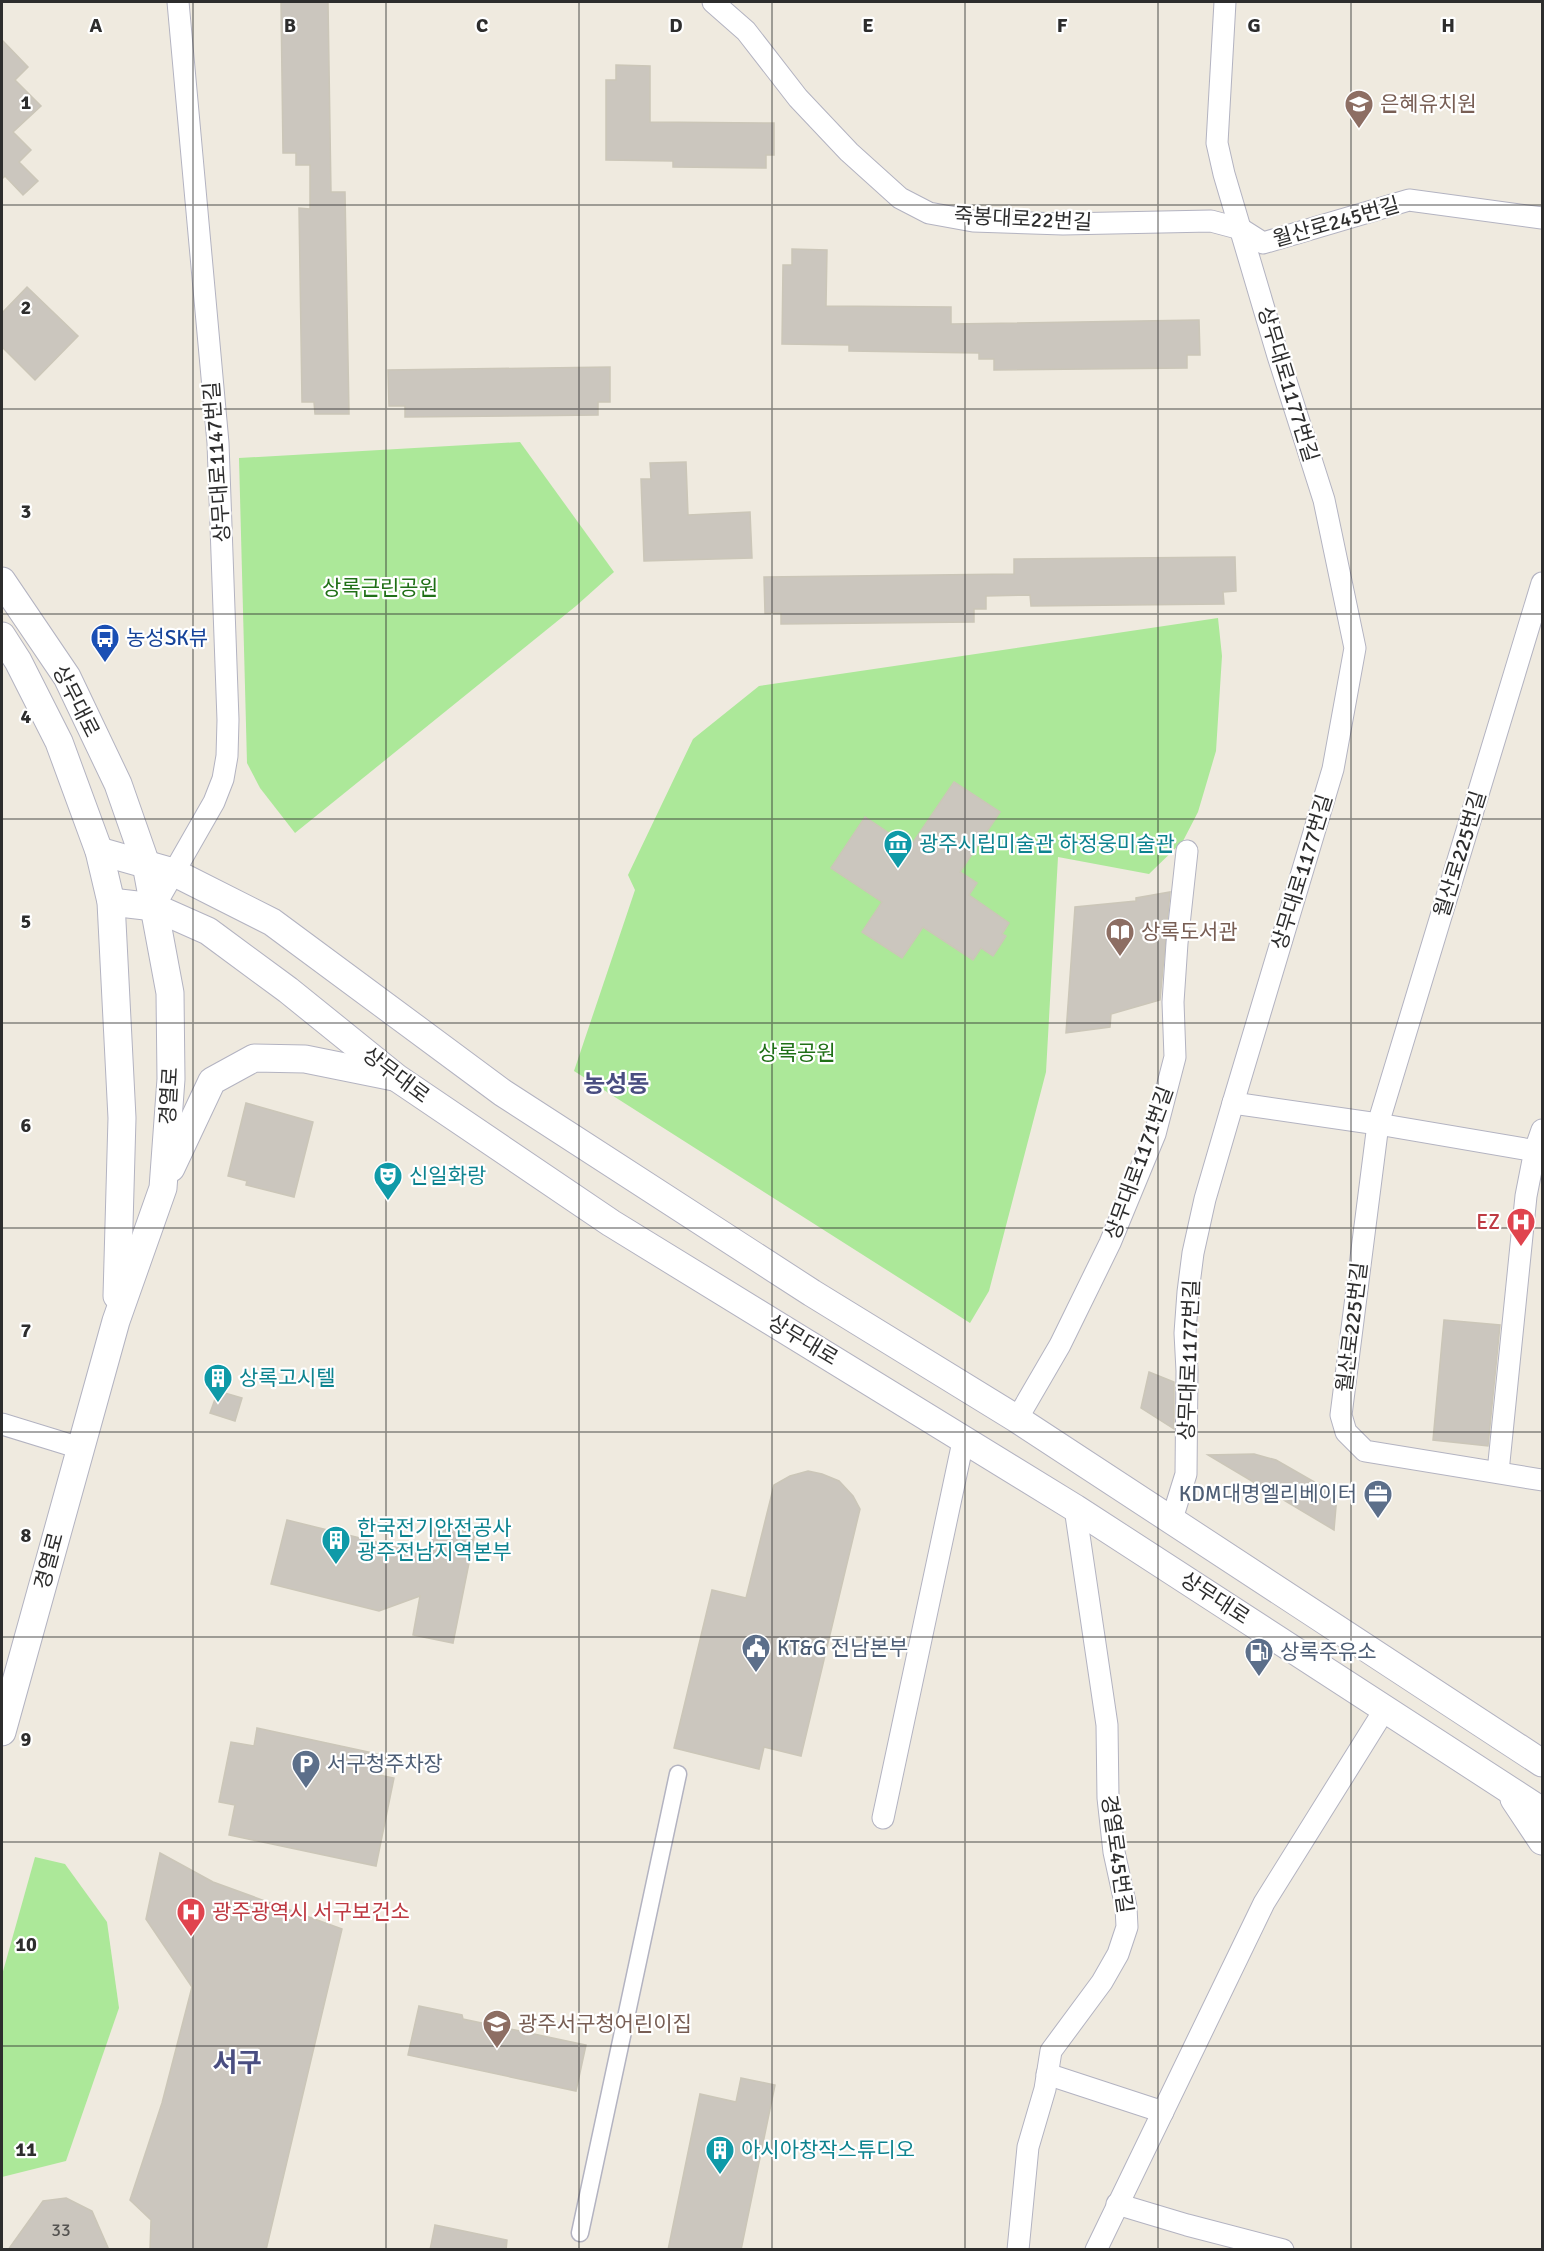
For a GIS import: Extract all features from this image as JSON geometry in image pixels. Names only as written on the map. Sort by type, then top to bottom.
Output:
[{"type":"street","name":"상무대로1147번길","points":[[154,907],[214,802],[223,779],[227,756],[228,720],[218,443],[178,2]]},
{"type":"street","name":"죽봉대로22번길","points":[[713,2],[746,31],[798,98],[849,152],[900,198],[929,213],[973,221],[1052,224],[1211,221],[1241,229]]},
{"type":"street","name":"상무대로1177번길","points":[[1172,1519],[1186,1473],[1188,1371],[1185,1334],[1189,1282],[1205,1199],[1332,769],[1355,648],[1324,500],[1224,174],[1217,143],[1225,2]]},
{"type":"street","name":"월산로245번길","points":[[1241,229],[1263,243],[1409,200],[1542,218]]},
{"type":"street","name":"상무대로","points":[[2,580],[67,677],[118,784],[146,864]]},
{"type":"street","name":"월산로225번길","points":[[1498,1472],[1365,1451],[1346,1432],[1341,1415],[1378,1124],[1542,583]]},
{"type":"street","name":"상무대로","points":[[2,636],[60,742],[99,851],[111,902],[154,907],[208,931],[288,990],[397,1078],[611,1223],[964,1437],[1542,1811]]},
{"type":"street","name":"상무대로","points":[[99,851],[173,872],[272,922],[503,1093],[812,1293],[1017,1419],[1542,1763]]},
{"type":"street","name":"상무대로1171번길","points":[[1017,1419],[1060,1345],[1110,1243],[1155,1134],[1175,1057],[1173,1002],[1187,851]]},
{"type":"street","name":"경열로","points":[[2,1732],[116,1321],[163,1188],[171,1079],[170,993],[146,864]]},
{"type":"street","name":"경열로","points":[[111,902],[123,1118],[116,1321]]},
{"type":"street","points":[[163,1188],[212,1082],[254,1058],[304,1059],[397,1078]]},
{"type":"street","points":[[1233,1103],[1539,1151]]},
{"type":"street","points":[[1542,1130],[1539,1151],[1526,1196],[1498,1472],[1542,1480]]},
{"type":"street","points":[[2,1424],[80,1448]]},
{"type":"street","points":[[883,1818],[964,1437]]},
{"type":"street","name":"경열로45번길","points":[[1018,2250],[1028,2147],[1051,2051],[1102,1982],[1118,1954],[1127,1927],[1126,1906],[1114,1852],[1108,1798],[1105,1706],[1075,1508]]},
{"type":"street","points":[[1096,2250],[1264,1903],[1385,1709]]},
{"type":"street","points":[[580,2233],[678,1774]]},
{"type":"street","points":[[1505,1785],[1542,1842]]},
{"type":"street","points":[[1047,2074],[1162,2112]]},
{"type":"street","points":[[1118,2204],[1283,2250]]},
{"type":"green space","name":"상록근린공원","points":[[520,442],[614,572],[576,606],[295,833],[260,788],[247,763],[239,458]]},
{"type":"green space","name":"상록공원","points":[[1218,618],[1222,656],[1216,751],[1198,812],[1183,841],[1149,874],[1058,857],[1046,1072],[989,1291],[970,1323],[574,1071],[635,890],[628,875],[693,739],[759,686]]},
{"type":"green space","points":[[35,1857],[65,1864],[107,1922],[119,2008],[66,2161],[2,2177],[2,1975]]},
{"type":"building","points":[[281,2],[328,2],[331,192],[345,192],[349,414],[315,414],[314,402],[302,402],[299,208],[310,209],[310,165],[296,165],[296,153],[283,153]]},
{"type":"building","points":[[2,40],[28,67],[15,80],[41,106],[13,132],[31,150],[19,162],[38,181],[23,195],[5,176],[2,179]]},
{"type":"building","points":[[616,65],[650,66],[650,122],[774,123],[774,155],[766,155],[766,168],[673,167],[673,161],[606,160],[606,80],[616,80]]},
{"type":"building","points":[[792,249],[827,250],[826,306],[951,307],[951,324],[1199,320],[1200,355],[1187,355],[1187,368],[994,370],[994,359],[979,359],[979,353],[849,351],[849,345],[782,344],[783,265],[792,265]]},
{"type":"building","points":[[27,287],[78,336],[35,380],[2,347],[2,313]]},
{"type":"building","points":[[610,367],[610,402],[598,402],[598,415],[405,417],[405,406],[389,406],[388,370]]},
{"type":"building","points":[[686,462],[688,515],[750,512],[752,558],[644,561],[641,479],[651,479],[650,463]]},
{"type":"building","points":[[1235,557],[1236,591],[1223,592],[1224,604],[1031,606],[1030,595],[986,596],[986,609],[974,609],[974,622],[781,624],[781,613],[765,613],[764,577],[1014,574],[1014,559]]},
{"type":"building","name":"광주시립미술관 하정웅미술관","points":[[954,782],[1000,812],[960,872],[977,883],[969,895],[1009,923],[1002,934],[1006,936],[993,956],[981,948],[973,960],[923,927],[902,958],[862,932],[882,902],[831,868],[865,817],[910,847]]},
{"type":"building","name":"상록도서관","points":[[1170,892],[1160,1000],[1111,1014],[1110,1027],[1066,1033],[1075,907],[1136,901],[1136,898]]},
{"type":"building","points":[[246,1103],[313,1122],[294,1197],[246,1185],[247,1181],[228,1176]]},
{"type":"building","points":[[1444,1320],[1500,1325],[1488,1446],[1433,1440]]},
{"type":"building","points":[[1149,1372],[1174,1382],[1174,1429],[1141,1408]]},
{"type":"building","points":[[218,1391],[242,1398],[235,1421],[210,1413]]},
{"type":"building","points":[[1254,1454],[1276,1460],[1337,1495],[1334,1530],[1208,1455]]},
{"type":"building","name":"KT&G 전남본부","points":[[808,1471],[839,1481],[853,1496],[860,1509],[801,1756],[764,1747],[759,1769],[674,1748],[712,1590],[746,1598],[774,1485],[790,1476]]},
{"type":"building","points":[[287,1520],[429,1555],[435,1525],[475,1533],[453,1643],[413,1635],[420,1596],[379,1611],[271,1584]]},
{"type":"building","name":"서구청주차장","points":[[257,1728],[378,1754],[374,1774],[394,1778],[376,1866],[229,1835],[235,1805],[219,1802],[231,1742],[254,1746]]},
{"type":"building","points":[[160,1853],[213,1882],[342,1929],[266,2250],[150,2250],[151,2220],[130,2200],[162,2103],[192,1987],[146,1919]]},
{"type":"building","name":"광주서구청어린이집","points":[[419,2006],[462,2015],[463,2019],[586,2045],[576,2091],[408,2055]]},
{"type":"building","name":"아시아창작스튜디오","points":[[741,2078],[775,2085],[741,2250],[668,2250],[700,2094],[736,2102]]},
{"type":"building","points":[[66,2198],[92,2211],[109,2250],[8,2250],[43,2201]]},
{"type":"building","points":[[435,2225],[507,2240],[506,2250],[430,2250]]},
{"type":"place","name":"은혜유치원","points":[[1359,130]]},
{"type":"place","name":"농성SK뷰","points":[[105,664]]},
{"type":"place","name":"광주시립미술관 하정웅미술관","points":[[898,870]]},
{"type":"place","name":"상록도서관","points":[[1120,958]]},
{"type":"place","name":"신일화랑","points":[[388,1202]]},
{"type":"place","name":"EZ","points":[[1521,1248]]},
{"type":"place","name":"상록고시텔","points":[[218,1404]]},
{"type":"place","name":"KDM대명엘리베이터","points":[[1378,1520]]},
{"type":"place","name":"한국전기안전공사 광주전남지역본부","points":[[336,1566]]},
{"type":"place","name":"KT&G 전남본부","points":[[756,1674]]},
{"type":"place","name":"상록주유소","points":[[1259,1678]]},
{"type":"place","name":"서구청주차장","points":[[306,1790]]},
{"type":"place","name":"광주광역시 서구보건소","points":[[191,1938]]},
{"type":"place","name":"광주서구청어린이집","points":[[497,2050]]},
{"type":"place","name":"아시아창작스튜디오","points":[[720,2176]]},
{"type":"district","name":"농성동","points":[[616,1084]]},
{"type":"district","name":"서구","points":[[237,2063]]}]
